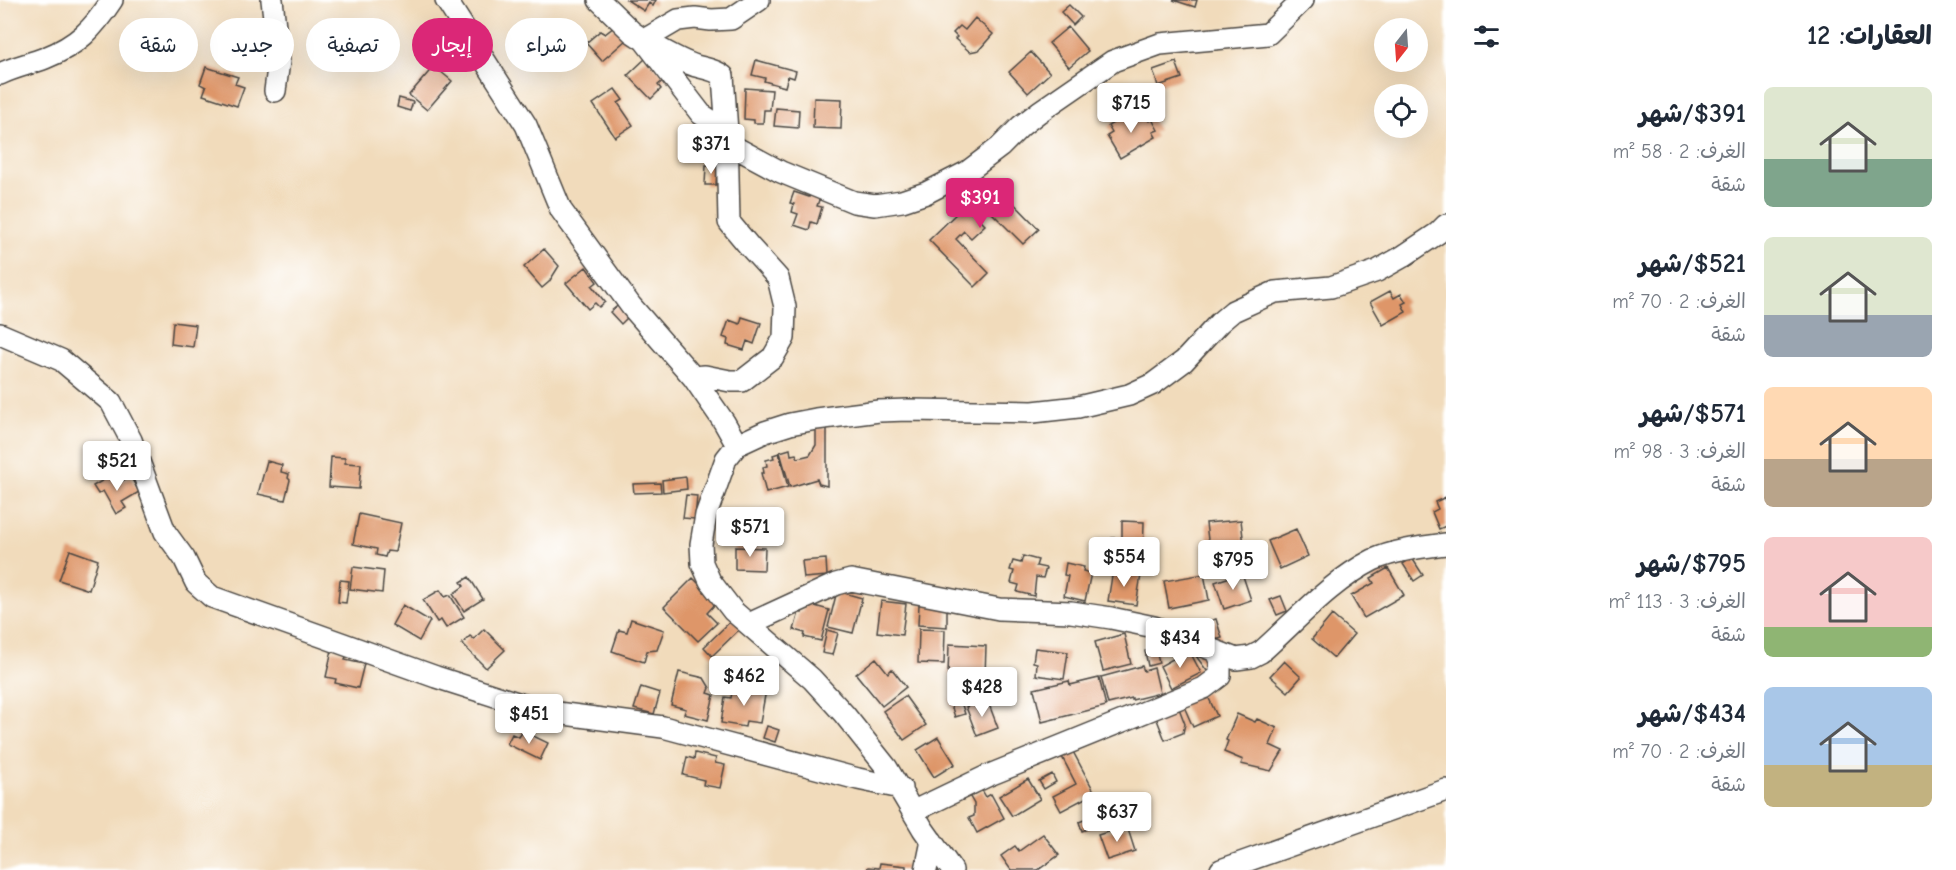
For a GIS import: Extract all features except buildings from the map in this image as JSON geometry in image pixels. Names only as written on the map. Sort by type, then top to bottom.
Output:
[{"type":"street","points":[[0,74],[44,59],[83,38],[112,0]]},
{"type":"street","points":[[272,0],[279,61],[275,91]]},
{"type":"street","points":[[446,0],[526,126],[561,210],[631,306],[693,377],[737,445]]},
{"type":"street","points":[[599,0],[632,32],[644,40],[673,56],[714,70],[723,76],[729,222],[778,278],[785,307],[784,338],[773,357],[742,381],[705,376],[693,377]]},
{"type":"street","points":[[644,40],[678,20],[731,19],[759,0]]},
{"type":"street","points":[[644,40],[700,114],[727,137],[781,172],[854,202],[875,205],[902,201],[926,193],[967,172],[1000,147],[1020,126],[1113,61],[1160,44],[1268,34],[1303,0]]},
{"type":"street","points":[[952,870],[887,768],[829,696],[813,679],[733,611],[722,598],[702,563],[701,544],[706,515],[726,459],[737,445],[790,424],[839,416],[908,410],[1033,412],[1078,407],[1129,395],[1153,384],[1184,360],[1219,323],[1233,312],[1275,292],[1331,287],[1377,271],[1438,233],[1446,225]]},
{"type":"street","points":[[0,334],[61,360],[111,402],[131,440],[165,532],[184,558],[196,583],[212,597],[436,677],[542,711],[663,727],[858,779],[901,788]]},
{"type":"street","points":[[749,624],[836,584],[851,580],[999,609],[1071,612],[1111,618],[1154,627],[1236,659],[1251,657],[1261,652],[1334,584],[1375,559],[1411,549],[1446,544]]},
{"type":"street","points":[[914,811],[1006,768],[1204,688],[1220,676],[1220,661],[1216,652]]},
{"type":"street","points":[[1221,870],[1446,790]]},
{"type":"street","points":[[926,870],[932,841]]}]
